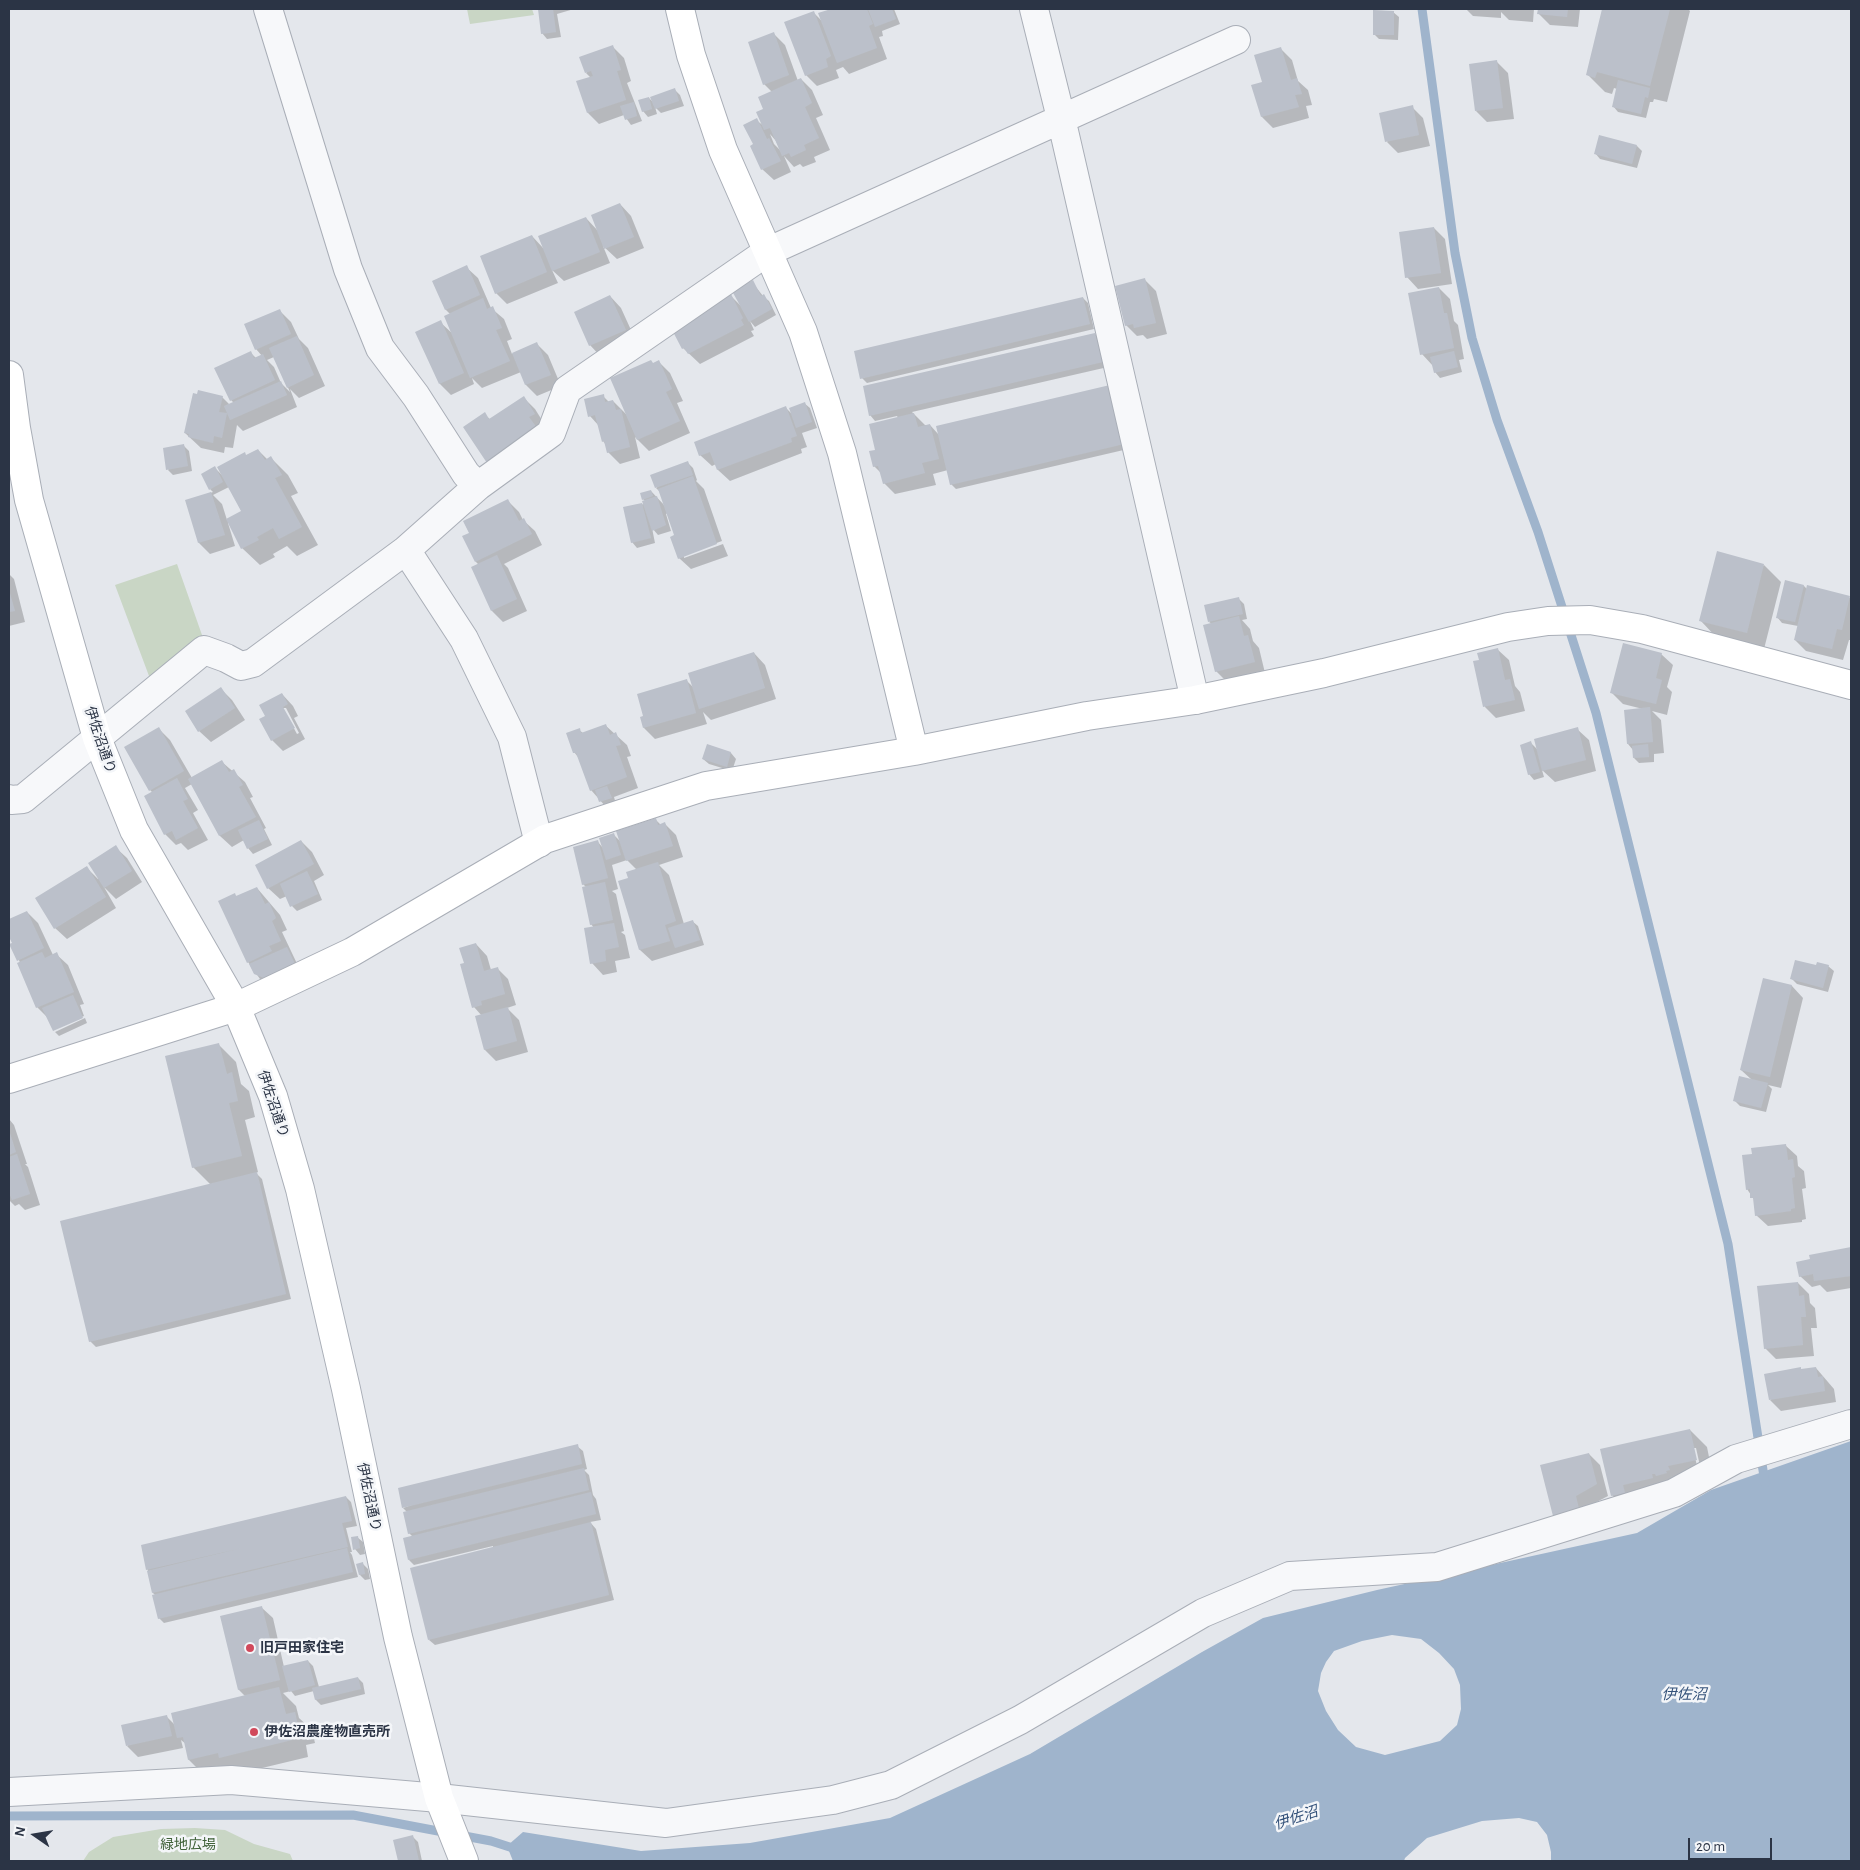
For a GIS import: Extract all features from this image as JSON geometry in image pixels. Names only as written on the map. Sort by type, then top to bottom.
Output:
[{"type":"street","points":[[268,9],[348,269],[380,348],[416,396],[466,474],[478,486]]},
{"type":"street","points":[[680,9],[691,55],[723,150],[803,332],[842,453],[914,751]]},
{"type":"street","points":[[1034,9],[1061,118],[1195,700]]},
{"type":"street","points":[[9,799],[23,799],[204,650],[241,666],[253,662],[406,550],[478,486],[550,433],[566,390],[767,252],[1236,40]]},
{"type":"street","name":"伊佐沼通り","points":[[9,375],[12,428],[29,500],[97,738],[134,830],[236,1007],[273,1096],[300,1189],[346,1389],[398,1638],[439,1798],[464,1861]]},
{"type":"street","points":[[406,550],[464,639],[512,737],[539,842]]},
{"type":"street","points":[[9,1079],[236,1007],[352,952],[545,839],[706,786],[914,751],[1087,716],[1195,700],[1324,673],[1508,627],[1548,621],[1590,620],[1642,629],[1851,685]]},
{"type":"street","points":[[9,1792],[231,1780],[439,1798],[666,1823],[834,1800],[891,1785],[1020,1720],[1203,1613],[1290,1576],[1437,1567],[1674,1493],[1736,1459],[1851,1424]]},
{"type":"green space","points":[[467,9],[532,9],[534,15],[470,24]]},
{"type":"green space","points":[[177,564],[202,635],[200,644],[152,684],[115,585]]},
{"type":"green space","name":"緑地広場","points":[[195,1828],[225,1830],[254,1844],[290,1854],[293,1861],[83,1861],[89,1852],[113,1837],[161,1829]]},
{"type":"water","name":"伊佐沼","points":[[1851,1441],[1851,1861],[1551,1861],[1547,1835],[1537,1822],[1519,1818],[1482,1821],[1427,1838],[1404,1861],[513,1861],[507,1846],[523,1832],[641,1851],[750,1843],[890,1818],[1030,1754],[1263,1618],[1377,1590],[1637,1533],[1711,1490]],"holes":[[[1392,1635],[1421,1639],[1439,1653],[1454,1669],[1460,1685],[1461,1709],[1457,1725],[1440,1741],[1385,1755],[1356,1747],[1338,1730],[1326,1711],[1318,1691],[1321,1673],[1326,1662],[1334,1651],[1362,1641]]]},
{"type":"building","points":[[538,9],[553,9],[556,32],[541,34]]},
{"type":"building","points":[[831,9],[867,9],[873,24],[869,26],[877,48],[837,63],[818,13]]},
{"type":"building","points":[[868,9],[892,9],[896,19],[875,27]]},
{"type":"building","points":[[1538,9],[1568,9],[1567,17],[1537,14]]},
{"type":"building","points":[[1602,9],[1670,9],[1650,86],[1597,72],[1595,78],[1586,75]]},
{"type":"building","points":[[1373,10],[1394,11],[1394,35],[1373,35]]},
{"type":"building","points":[[814,11],[831,56],[826,59],[828,67],[805,76],[784,22]]},
{"type":"building","points":[[774,32],[789,75],[763,85],[748,42]]},
{"type":"building","points":[[613,45],[621,70],[617,71],[626,100],[587,113],[576,81],[593,76],[591,71],[585,73],[579,57]]},
{"type":"building","points":[[1281,47],[1291,80],[1297,78],[1302,94],[1295,95],[1299,107],[1261,117],[1251,85],[1262,82],[1254,55]]},
{"type":"building","points":[[1497,60],[1503,108],[1475,111],[1469,64]]},
{"type":"building","points":[[801,78],[812,103],[805,107],[819,138],[804,145],[806,150],[791,157],[789,153],[782,156],[770,128],[764,130],[756,112],[763,109],[758,97]]},
{"type":"building","points":[[1618,80],[1650,88],[1648,98],[1645,97],[1641,114],[1612,107]]},
{"type":"building","points":[[675,88],[679,101],[655,109],[650,97]]},
{"type":"building","points":[[649,97],[652,109],[642,112],[638,100]]},
{"type":"building","points":[[634,102],[637,116],[625,120],[620,106]]},
{"type":"building","points":[[1413,105],[1419,135],[1385,142],[1379,113]]},
{"type":"building","points":[[757,118],[767,139],[769,138],[781,161],[761,170],[750,146],[753,144],[743,125]]},
{"type":"building","points":[[1599,135],[1637,145],[1632,164],[1594,154]]},
{"type":"building","points":[[620,203],[634,237],[604,249],[591,215]]},
{"type":"building","points":[[586,217],[600,252],[552,271],[538,236]]},
{"type":"building","points":[[1434,227],[1441,273],[1405,278],[1399,232]]},
{"type":"building","points":[[532,235],[547,272],[495,294],[480,256]]},
{"type":"building","points":[[467,265],[480,295],[445,310],[432,281]]},
{"type":"building","points":[[1145,278],[1156,323],[1134,328],[1133,324],[1125,326],[1115,286]]},
{"type":"building","points":[[753,280],[761,296],[764,294],[772,309],[749,322],[732,291]]},
{"type":"building","points":[[1439,287],[1444,313],[1447,313],[1454,348],[1420,355],[1408,293]]},
{"type":"building","points":[[731,294],[743,318],[741,320],[744,325],[688,354],[684,348],[682,349],[670,326]]},
{"type":"building","points":[[610,295],[626,330],[589,346],[574,312]]},
{"type":"building","points":[[1083,297],[1090,324],[860,379],[854,351]]},
{"type":"building","points":[[483,298],[487,309],[493,306],[502,328],[496,330],[510,361],[470,378],[444,316]]},
{"type":"building","points":[[280,309],[291,334],[255,350],[244,324]]},
{"type":"building","points":[[441,320],[464,373],[439,384],[415,332]]},
{"type":"building","points":[[1095,333],[1103,362],[869,416],[863,386]]},
{"type":"building","points":[[297,336],[314,375],[287,388],[269,348]]},
{"type":"building","points":[[537,342],[551,375],[525,385],[512,353]]},
{"type":"building","points":[[251,351],[254,358],[263,354],[275,380],[230,401],[214,368]]},
{"type":"building","points":[[1454,351],[1458,367],[1434,373],[1430,357]]},
{"type":"building","points":[[651,360],[653,363],[659,360],[672,389],[666,392],[680,421],[637,440],[610,378]]},
{"type":"building","points":[[281,381],[287,395],[230,420],[224,406]]},
{"type":"building","points":[[1110,385],[1124,444],[950,485],[936,426]]},
{"type":"building","points":[[198,390],[223,396],[219,412],[227,413],[222,438],[214,436],[213,443],[188,437],[189,434],[184,433],[193,393],[197,394]]},
{"type":"building","points":[[604,394],[605,402],[613,400],[616,410],[621,409],[630,447],[607,453],[595,415],[588,417],[584,399]]},
{"type":"building","points":[[524,396],[535,414],[529,417],[540,432],[489,466],[463,427],[485,412],[489,419]]},
{"type":"building","points":[[805,402],[812,422],[796,428],[789,408]]},
{"type":"building","points":[[786,406],[797,436],[791,438],[792,442],[717,470],[710,452],[699,456],[694,442]]},
{"type":"building","points":[[914,413],[918,427],[930,424],[939,459],[922,463],[925,473],[883,484],[878,466],[873,467],[869,451],[875,450],[869,424]]},
{"type":"building","points":[[184,444],[188,466],[166,470],[163,448]]},
{"type":"building","points":[[258,449],[265,460],[271,456],[282,475],[275,478],[302,527],[279,539],[273,528],[257,537],[259,540],[241,549],[226,519],[241,511],[217,467],[245,452],[246,455]]},
{"type":"building","points":[[688,461],[693,475],[655,488],[650,475]]},
{"type":"building","points":[[215,466],[223,482],[209,490],[201,474]]},
{"type":"building","points":[[693,476],[717,544],[678,559],[670,537],[674,535],[658,489]]},
{"type":"building","points":[[651,490],[653,496],[642,500],[640,493]]},
{"type":"building","points":[[211,492],[225,535],[198,543],[185,500]]},
{"type":"building","points":[[657,496],[666,525],[652,531],[642,501]]},
{"type":"building","points":[[508,499],[519,521],[524,518],[532,534],[475,562],[462,536],[469,533],[463,521]]},
{"type":"building","points":[[642,503],[651,538],[631,543],[623,507]]},
{"type":"building","points":[[1717,551],[1764,564],[1747,633],[1699,621]]},
{"type":"building","points":[[497,555],[517,599],[491,611],[471,567]]},
{"type":"building","points":[[1785,580],[1804,585],[1795,622],[1776,618]]},
{"type":"building","points":[[1807,585],[1850,596],[1842,630],[1837,629],[1832,649],[1794,640]]},
{"type":"building","points":[[9,590],[15,611],[9,612]]},
{"type":"building","points":[[1239,597],[1243,614],[1208,622],[1204,605]]},
{"type":"building","points":[[1239,616],[1244,636],[1248,635],[1255,662],[1215,672],[1203,625]]},
{"type":"building","points":[[1623,643],[1662,653],[1656,678],[1662,680],[1656,704],[1610,693]]},
{"type":"building","points":[[1498,648],[1505,680],[1510,679],[1515,700],[1483,707],[1473,661],[1479,660],[1477,653]]},
{"type":"building","points":[[754,652],[765,688],[699,709],[688,673]]},
{"type":"building","points":[[687,679],[696,713],[643,728],[640,717],[643,716],[637,694]]},
{"type":"building","points":[[221,687],[235,708],[198,732],[185,711]]},
{"type":"building","points":[[282,693],[288,704],[283,707],[295,728],[271,741],[259,719],[265,716],[259,705]]},
{"type":"building","points":[[1650,707],[1653,742],[1627,744],[1624,710]]},
{"type":"building","points":[[606,724],[610,735],[616,732],[621,745],[616,746],[627,777],[590,791],[576,753],[573,753],[566,733],[580,728],[581,733]]},
{"type":"building","points":[[159,727],[184,771],[149,791],[124,747]]},
{"type":"building","points":[[1578,727],[1586,760],[1542,771],[1534,739]]},
{"type":"building","points":[[1531,741],[1540,772],[1528,775],[1520,745]]},
{"type":"building","points":[[707,744],[731,752],[727,767],[702,759]]},
{"type":"building","points":[[1648,744],[1649,757],[1633,758],[1632,746]]},
{"type":"building","points":[[222,760],[229,772],[234,769],[243,785],[239,787],[256,817],[219,836],[188,779]]},
{"type":"building","points":[[177,778],[188,799],[183,801],[198,828],[176,840],[172,831],[164,835],[144,796]]},
{"type":"building","points":[[607,786],[612,798],[599,802],[595,790]]},
{"type":"building","points":[[656,818],[658,825],[665,822],[673,846],[626,861],[616,831]]},
{"type":"building","points":[[259,820],[268,839],[247,849],[238,830]]},
{"type":"building","points":[[614,833],[621,855],[606,860],[599,838]]},
{"type":"building","points":[[301,840],[314,864],[267,889],[255,865]]},
{"type":"building","points":[[598,840],[608,878],[582,885],[573,847]]},
{"type":"building","points":[[116,845],[132,871],[104,888],[88,863]]},
{"type":"building","points":[[658,862],[676,921],[665,925],[670,941],[639,950],[618,881],[628,878],[626,872]]},
{"type":"building","points":[[87,866],[106,897],[54,929],[35,898]]},
{"type":"building","points":[[307,871],[318,894],[290,907],[280,884]]},
{"type":"building","points":[[605,882],[613,920],[590,925],[582,887]]},
{"type":"building","points":[[257,887],[265,904],[269,902],[276,918],[272,921],[281,941],[269,946],[272,951],[247,963],[218,901],[235,893],[236,896]]},
{"type":"building","points":[[27,911],[44,948],[17,961],[9,944],[12,943],[9,937],[9,919]]},
{"type":"building","points":[[693,920],[700,940],[675,948],[668,928]]},
{"type":"building","points":[[614,923],[619,947],[605,950],[606,961],[590,964],[584,928]]},
{"type":"building","points":[[476,943],[484,971],[498,967],[505,994],[481,1001],[482,1005],[472,1008],[460,964],[464,963],[459,948]]},
{"type":"building","points":[[287,947],[295,964],[264,978],[254,974],[249,964]]},
{"type":"building","points":[[42,952],[45,958],[57,952],[74,992],[36,1008],[17,963]]},
{"type":"building","points":[[1795,960],[1816,965],[1817,962],[1829,965],[1823,988],[1790,979]]},
{"type":"building","points":[[1763,978],[1792,985],[1770,1077],[1740,1070]]},
{"type":"building","points":[[73,995],[83,1018],[53,1031],[42,1008]]},
{"type":"building","points":[[508,1007],[517,1041],[484,1050],[475,1016]]},
{"type":"building","points":[[219,1043],[227,1074],[232,1072],[238,1101],[229,1103],[242,1156],[192,1168],[165,1056]]},
{"type":"building","points":[[1739,1076],[1768,1083],[1761,1108],[1733,1101]]},
{"type":"building","points":[[9,1130],[16,1152],[9,1155]]},
{"type":"building","points":[[1786,1144],[1788,1160],[1793,1159],[1795,1177],[1792,1178],[1795,1208],[1791,1209],[1791,1211],[1755,1216],[1753,1198],[1750,1198],[1750,1189],[1746,1190],[1742,1155],[1752,1154],[1751,1148]]},
{"type":"building","points":[[17,1154],[30,1194],[12,1200],[9,1193],[9,1157]]},
{"type":"building","points":[[257,1172],[286,1294],[89,1342],[60,1221]]},
{"type":"building","points":[[1851,1247],[1851,1276],[1814,1281],[1813,1274],[1799,1277],[1796,1262],[1810,1259],[1809,1255]]},
{"type":"building","points":[[1798,1282],[1799,1296],[1804,1295],[1806,1317],[1801,1317],[1803,1345],[1764,1349],[1757,1286]]},
{"type":"building","points":[[1801,1367],[1801,1369],[1816,1367],[1818,1377],[1823,1376],[1825,1391],[1769,1400],[1764,1374]]},
{"type":"building","points":[[1690,1429],[1697,1460],[1668,1466],[1670,1470],[1666,1471],[1667,1473],[1656,1476],[1652,1474],[1653,1478],[1623,1485],[1625,1493],[1611,1496],[1600,1449]]},
{"type":"building","points":[[578,1444],[582,1464],[402,1508],[398,1488]]},
{"type":"building","points":[[1589,1453],[1597,1484],[1576,1496],[1580,1513],[1554,1520],[1540,1465]]},
{"type":"building","points":[[584,1468],[589,1490],[408,1534],[403,1512]]},
{"type":"building","points":[[591,1492],[596,1514],[408,1560],[403,1538]]},
{"type":"building","points":[[346,1496],[352,1521],[342,1523],[348,1547],[152,1593],[147,1571],[242,1548],[146,1570],[141,1545]]},
{"type":"building","points":[[591,1522],[609,1595],[428,1640],[410,1568]]},
{"type":"building","points":[[358,1536],[360,1548],[353,1550],[351,1537]]},
{"type":"building","points":[[347,1548],[353,1572],[158,1619],[152,1595]]},
{"type":"building","points":[[363,1562],[365,1574],[359,1575],[356,1564]]},
{"type":"building","name":"旧戸田家住宅","points":[[262,1606],[280,1680],[238,1690],[220,1616]]},
{"type":"building","points":[[308,1660],[315,1685],[289,1692],[282,1666]]},
{"type":"building","points":[[358,1677],[361,1689],[315,1700],[312,1688]]},
{"type":"building","points":[[279,1687],[286,1714],[295,1712],[298,1726],[289,1728],[292,1740],[219,1758],[218,1753],[188,1760],[183,1737],[177,1738],[171,1713]]},
{"type":"building","points":[[167,1715],[172,1736],[126,1746],[121,1725]]},
{"type":"building","points":[[413,1835],[419,1861],[398,1861],[393,1840]]},
{"type":"waterway","points":[[1422,9],[1455,253],[1472,338],[1497,420],[1538,532],[1596,713],[1728,1244],[1765,1483]]},
{"type":"waterway","points":[[9,1816],[353,1815],[491,1841],[519,1850]]},
{"type":"place","name":"旧戸田家住宅","points":[[250,1648]]},
{"type":"place","name":"伊佐沼農産物直売所","points":[[254,1732]]}]
